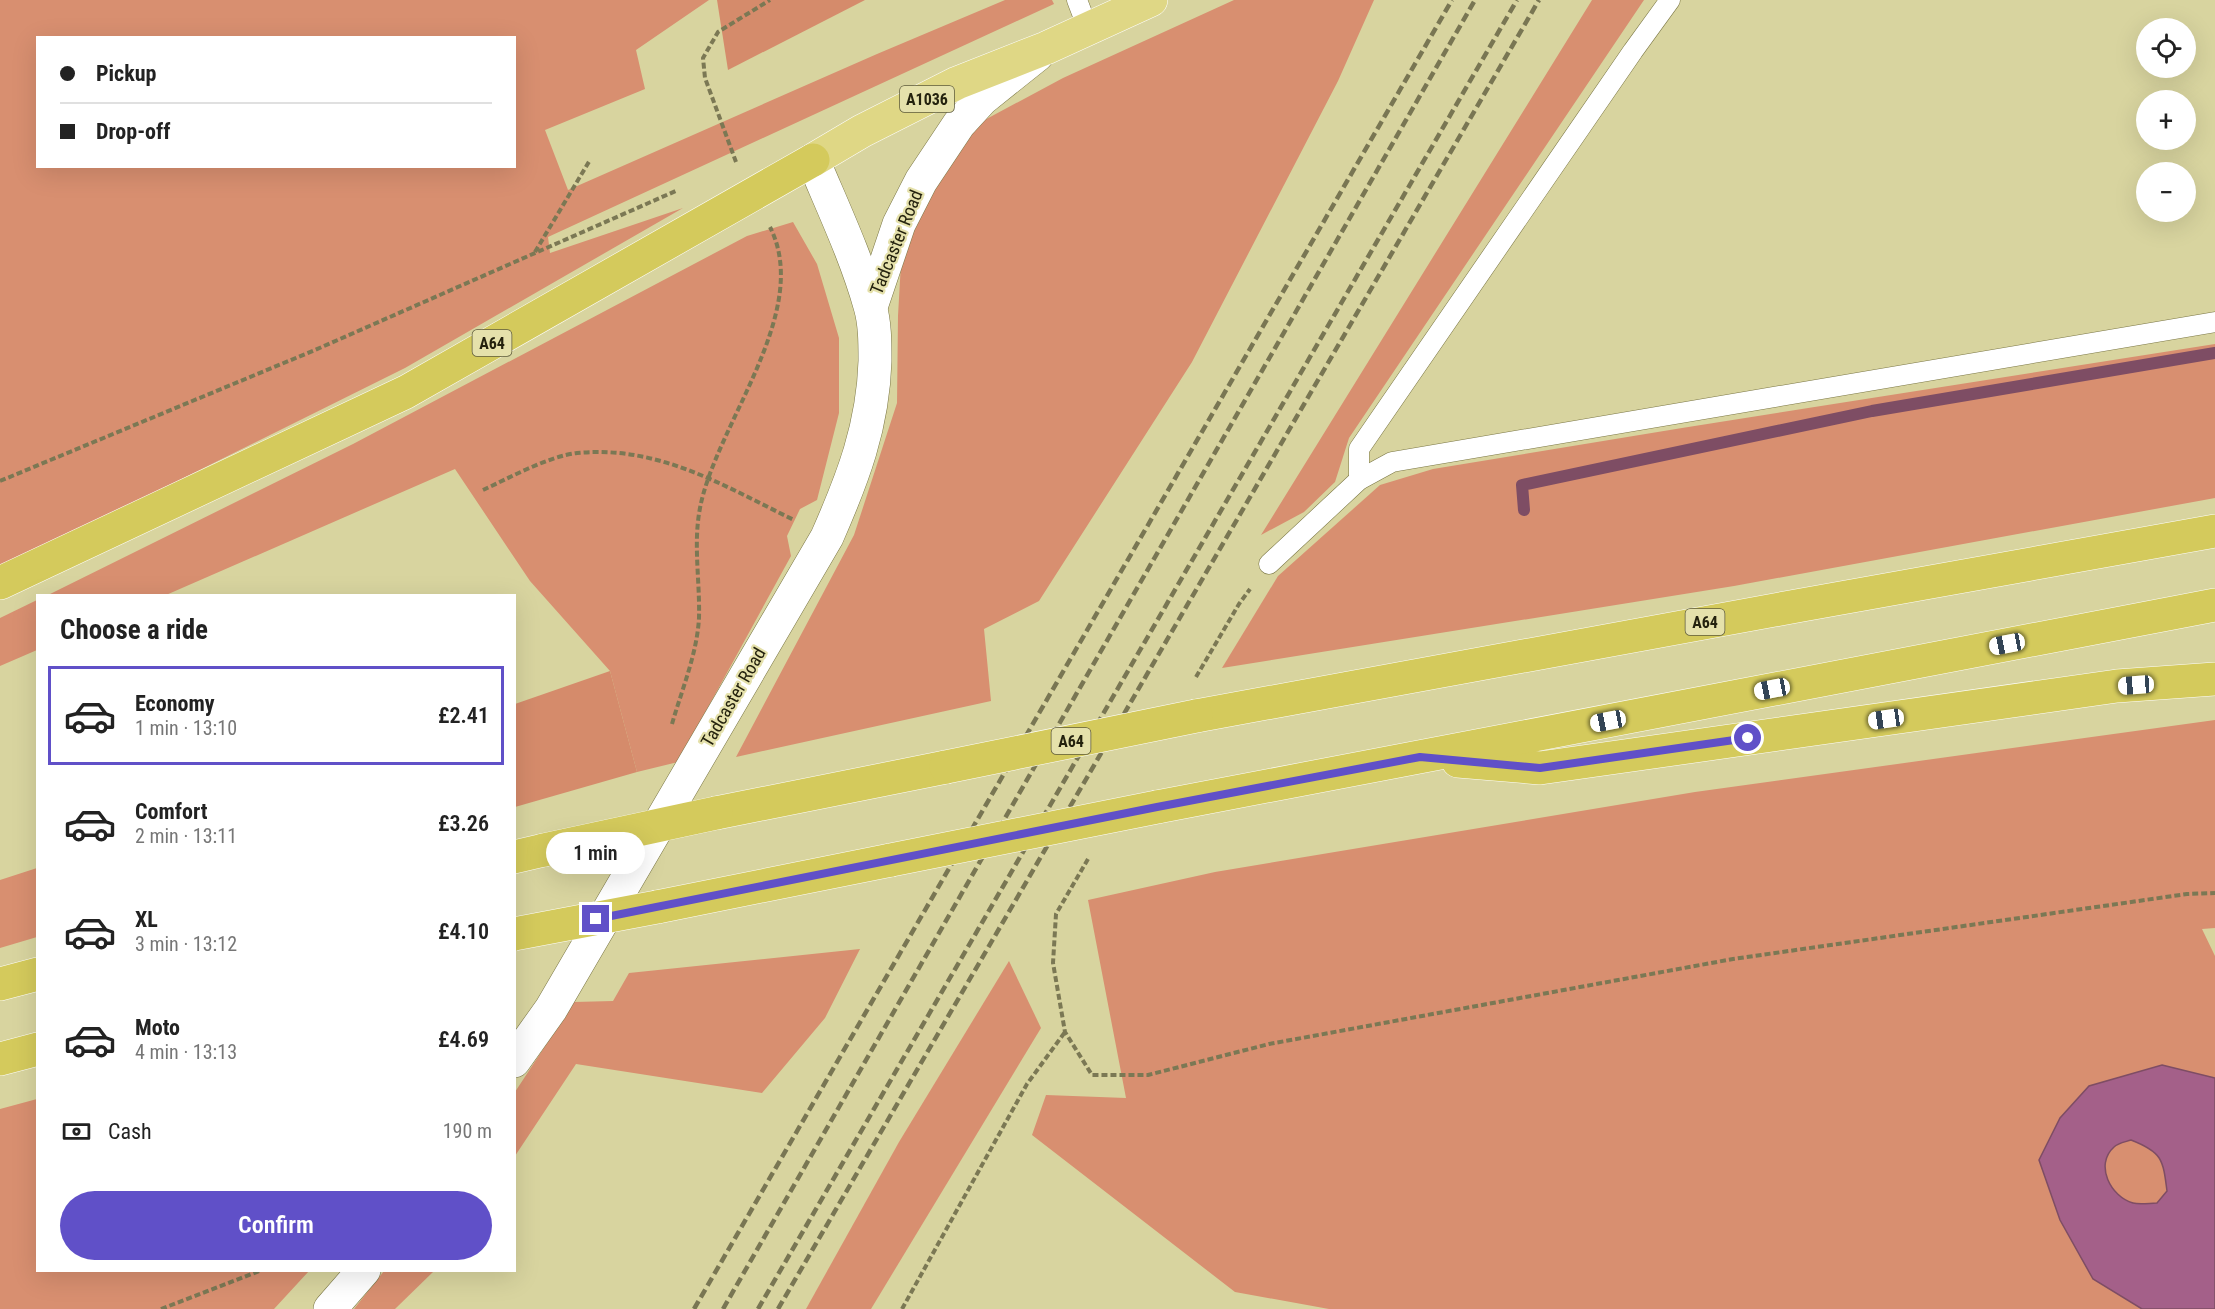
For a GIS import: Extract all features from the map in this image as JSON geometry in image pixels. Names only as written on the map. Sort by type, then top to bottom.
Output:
[{"type":"highway","name":"A64","points":[[0,583],[406,392],[813,160]]},
{"type":"highway","name":"A64","points":[[529,854],[946,766],[1193,701],[1802,604],[2215,531]]},
{"type":"highway","points":[[516,934],[1157,807],[2215,605]]},
{"type":"highway","points":[[1420,757],[1540,768],[2117,686],[2215,679]]},
{"type":"highway","points":[[0,984],[36,975]]},
{"type":"highway","points":[[0,1059],[36,1050]]},
{"type":"main road","name":"Tadcaster Road","points":[[813,160],[862,131],[957,83],[1046,48],[1083,14],[1151,0]]},
{"type":"street","name":"Tadcaster Road","points":[[871,307],[899,224],[933,162],[959,124],[982,99],[1046,48]]},
{"type":"street","name":"Tadcaster Road","points":[[516,1058],[551,1009],[827,537],[852,479],[867,431],[874,387],[875,339],[871,307],[853,256],[813,160]]},
{"type":"street","points":[[330,1309],[362,1272]]},
{"type":"lane","points":[[1359,480],[1359,449],[1626,60],[1670,0]]},
{"type":"lane","points":[[1269,564],[1359,480],[1392,462],[2215,322]]},
{"type":"path","points":[[737,164],[705,78],[703,58],[718,32],[770,0]]},
{"type":"path","points":[[534,253],[590,160]]},
{"type":"path","points":[[0,481],[315,350],[684,188]]},
{"type":"path","points":[[671,726],[694,652],[699,619],[697,530],[700,507],[709,479],[771,331],[778,305],[782,283],[782,264],[772,230]]},
{"type":"path","points":[[483,490],[528,468],[575,453],[620,453],[666,461],[709,479],[827,537]]},
{"type":"path","points":[[1193,701],[1239,604],[1269,564]]},
{"type":"path","points":[[1093,852],[1056,914],[1053,963],[1065,1032],[1092,1075],[1148,1075],[1269,1044],[1733,959],[2187,894],[2215,893]]},
{"type":"path","points":[[902,1309],[1027,1084],[1065,1032]]},
{"type":"path","points":[[161,1309],[256,1272]]},
{"type":"shaded area","points":[[0,0],[709,0],[636,50],[645,89],[545,130],[568,190],[1005,0],[1052,0],[1054,4],[548,237],[550,253],[683,208],[405,368],[0,569]]},
{"type":"shaded area","points":[[717,0],[865,0],[728,70]]},
{"type":"shaded area","points":[[1234,0],[1374,0],[1338,81],[1192,362],[1039,601],[984,629],[991,701],[736,757],[854,535],[897,403],[902,245],[929,183],[979,123],[1063,78]]},
{"type":"shaded area","points":[[1592,0],[1644,0],[1349,438],[1335,482],[1304,512],[1261,535]]},
{"type":"shaded area","points":[[793,222],[817,264],[839,338],[839,413],[817,500],[800,509],[787,536],[791,556],[678,762],[637,772],[610,671],[530,581],[455,469],[168,594],[50,594],[353,444],[747,236]]},
{"type":"shaded area","points":[[2215,344],[2215,498],[1734,586],[1222,668],[1278,576],[1380,485],[1433,469]]},
{"type":"shaded area","points":[[36,600],[36,650],[0,666],[0,618]]},
{"type":"shaded area","points":[[610,671],[637,772],[516,807],[516,704]]},
{"type":"shaded area","points":[[2215,720],[2215,928],[2202,929],[2215,956],[2215,1309],[1329,1309],[1235,1292],[1032,1135],[1046,1095],[1126,1098],[1088,900],[1215,872],[1695,792]]},
{"type":"shaded area","points":[[36,868],[36,937],[0,948],[0,880]]},
{"type":"shaded area","points":[[860,949],[825,1018],[762,1093],[576,1064],[516,1154],[516,1090],[574,1002],[613,1001],[629,973]]},
{"type":"shaded area","points":[[1009,961],[1041,1028],[871,1309],[806,1309],[899,1142]]},
{"type":"shaded area","points":[[2162,1065],[2215,1078],[2215,1309],[2142,1309],[2093,1279],[2060,1220],[2039,1160],[2060,1118],[2089,1086]],"holes":[[[2131,1140],[2155,1153],[2164,1171],[2167,1191],[2157,1203],[2136,1204],[2125,1200],[2112,1187],[2105,1171],[2108,1154],[2116,1146]]]},
{"type":"shaded area","points":[[36,1099],[36,1272],[308,1272],[274,1309],[0,1309],[0,1109]]},
{"type":"shaded area","points":[[383,1272],[433,1272],[395,1309],[354,1309]]},
{"type":"waterway","points":[[1524,510],[1522,485],[1872,411],[2215,353]]},
{"type":"railway","points":[[694,1309],[1452,0]]},
{"type":"railway","points":[[723,1309],[1475,0]]},
{"type":"railway","points":[[758,1309],[1517,0]]},
{"type":"railway","points":[[778,1309],[1539,0]]},
{"type":"route","points":[[596,919],[1420,757],[1540,768],[1748,738]]}]
